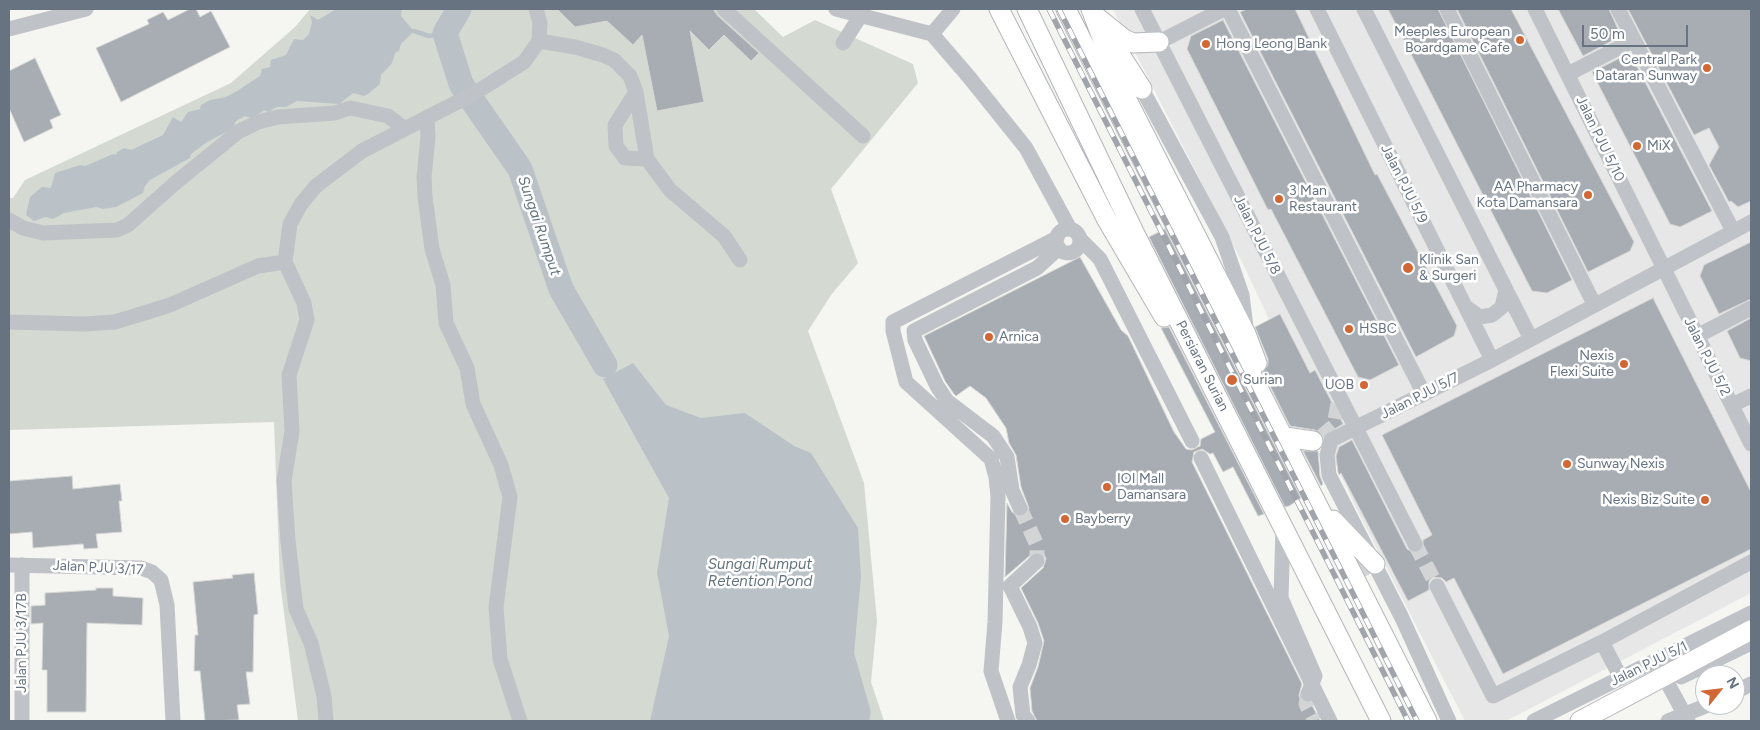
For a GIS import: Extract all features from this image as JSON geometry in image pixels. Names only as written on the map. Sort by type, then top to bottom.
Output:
[{"type":"main road","name":"Persiaran Surian","points":[[1000,9],[1107,220],[1183,350],[1217,397]]},
{"type":"main road","name":"Persiaran Surian","points":[[1027,9],[1134,232],[1381,721]]},
{"type":"main road","points":[[1066,9],[1427,721]]},
{"type":"main road","points":[[1092,12],[1123,92],[1246,334],[1261,373],[1268,406]]},
{"type":"main road","points":[[1092,12],[1124,39],[1133,43],[1159,42]]},
{"type":"main road","points":[[1092,12],[1142,89]]},
{"type":"main road","points":[[1284,437],[1318,438]]},
{"type":"main road","points":[[1320,507],[1376,564]]},
{"type":"main road","points":[[1580,721],[1749,636]]},
{"type":"street","points":[[9,29],[86,9]]},
{"type":"street","points":[[326,721],[324,696],[311,643],[296,609],[288,541],[284,481],[292,431],[289,375],[307,320],[304,302],[286,262],[290,224],[301,204],[316,186],[362,151],[475,92],[524,62],[539,41],[540,23],[536,9]]},
{"type":"street","points":[[724,9],[863,136]]},
{"type":"street","points":[[836,9],[932,34],[970,77],[1026,148],[1075,234],[1079,247],[1073,252],[1066,253],[1058,243]]},
{"type":"street","points":[[932,34],[954,9]]},
{"type":"street","name":"Jalan PJU 5/8","points":[[1142,9],[1354,429],[1415,544]]},
{"type":"street","points":[[1159,42],[1226,9],[1424,394]]},
{"type":"street","name":"Jalan PJU 5/9","points":[[1318,9],[1492,360]]},
{"type":"street","points":[[1364,9],[1531,339]]},
{"type":"street","points":[[1447,9],[1594,304]]},
{"type":"street","name":"Jalan PJU 5/10","points":[[1536,9],[1664,269]]},
{"type":"street","points":[[1618,9],[1733,231]]},
{"type":"street","points":[[842,43],[861,15]]},
{"type":"street","points":[[1568,74],[1634,40]]},
{"type":"street","points":[[539,41],[575,47],[614,60],[630,76],[636,92],[646,160],[670,190],[724,236],[740,260]]},
{"type":"street","points":[[1142,89],[1222,237],[1242,295],[1246,334]]},
{"type":"street","points":[[636,92],[615,125],[616,146],[625,158],[646,160]]},
{"type":"street","points":[[9,220],[22,228],[42,233],[117,230],[128,225],[174,184],[238,132],[258,122],[278,117],[335,113],[350,108],[388,116],[405,129]]},
{"type":"street","points":[[427,117],[425,197],[432,249],[443,285],[446,323],[467,368],[473,404],[501,465],[510,497],[496,607],[500,659],[520,721]]},
{"type":"street","name":"Jalan PJU 5/7","points":[[1450,721],[1376,564],[1329,475],[1327,455],[1332,440],[1492,360],[1751,222]]},
{"type":"street","points":[[1020,508],[1012,490],[1007,457],[993,436],[947,401],[937,386],[914,340],[914,331],[1036,268],[1058,243],[1062,231],[1075,234],[1100,259],[1192,441]]},
{"type":"street","points":[[1008,721],[991,671],[995,622],[998,497],[994,468],[991,459],[906,382],[896,348],[893,322],[901,316],[1058,243]]},
{"type":"street","points":[[9,322],[115,322],[170,305],[258,266],[286,262]]},
{"type":"street","name":"Jalan PJU 5/2","points":[[1664,269],[1751,444]]},
{"type":"street","points":[[1466,307],[1480,317],[1492,315],[1502,307],[1506,290]]},
{"type":"street","points":[[1697,336],[1751,308]]},
{"type":"street","points":[[1732,405],[1751,396]]},
{"type":"street","points":[[1201,458],[1330,721]]},
{"type":"street","points":[[1320,507],[1346,541]]},
{"type":"street","points":[[1283,527],[1281,598],[1315,676],[1308,694]]},
{"type":"street","points":[[1028,721],[1024,715],[1020,687],[1029,665],[1034,643],[1030,627],[1010,586],[1037,561]]},
{"type":"street","points":[[1437,586],[1493,696],[1602,642],[1751,562]]},
{"type":"street","name":"Jalan PJU 3/17B","points":[[15,565],[22,721]]},
{"type":"street","name":"Jalan PJU 3/17","points":[[15,565],[141,568],[152,572],[161,580],[167,605],[173,721]]},
{"type":"street","name":"Jalan PJU 5/1","points":[[1540,718],[1751,613]]},
{"type":"street","name":"Jalan PJU 5/1","points":[[1590,721],[1668,684],[1749,636]]},
{"type":"street","points":[[1602,642],[1622,678]]},
{"type":"street","points":[[1668,684],[1687,719],[1668,721]]},
{"type":"shaded area","points":[[310,9],[754,9],[783,37],[815,20],[913,64],[918,83],[831,189],[858,263],[831,295],[808,331],[864,483],[877,621],[871,682],[884,721],[298,721],[280,582],[274,422],[9,430],[9,198],[13,198],[25,180],[231,83],[295,27]]},
{"type":"shaded area","points":[[1113,9],[1751,9],[1751,593],[1506,721],[1465,721],[1356,508],[1247,272]]},
{"type":"water","points":[[336,9],[402,9],[401,16],[414,31],[401,44],[399,51],[395,53],[392,63],[381,75],[380,84],[368,94],[364,96],[353,93],[339,104],[297,101],[286,107],[277,107],[268,112],[265,110],[251,118],[245,116],[236,121],[232,129],[207,142],[191,154],[190,158],[150,180],[145,186],[143,193],[116,207],[103,209],[96,207],[64,213],[53,219],[46,217],[34,221],[26,215],[30,197],[42,187],[51,188],[55,173],[80,165],[85,166],[113,154],[116,155],[117,152],[124,148],[131,150],[163,135],[173,117],[181,122],[188,112],[200,109],[201,105],[210,100],[226,97],[237,91],[260,76],[262,69],[270,67],[271,60],[286,55],[294,39],[303,40],[309,34],[312,22],[310,15],[318,20]]},
{"type":"water","name":"Sungai Rumput Retention Pond","points":[[633,363],[666,405],[701,418],[745,413],[794,446],[811,453],[858,528],[861,577],[854,653],[871,712],[869,721],[650,721],[669,636],[657,573],[669,498],[603,379]]},
{"type":"building","points":[[190,9],[196,9],[200,17],[211,11],[230,47],[121,102],[96,48],[149,24],[147,20],[163,12],[168,20]]},
{"type":"building","points":[[557,9],[713,9],[718,16],[759,53],[751,61],[724,35],[709,50],[690,31],[704,102],[657,111],[642,35],[633,45],[607,21],[575,27]]},
{"type":"building","points":[[1247,9],[1295,9],[1375,175],[1377,174],[1457,326],[1454,336],[1416,357],[1240,12]]},
{"type":"building","points":[[1388,9],[1438,9],[1572,280],[1547,293],[1532,291]]},
{"type":"building","points":[[1457,9],[1511,9],[1634,242],[1630,251],[1588,272]]},
{"type":"building","points":[[1558,9],[1609,9],[1621,36],[1583,56]]},
{"type":"building","name":"Central Park Dataran Sunway","points":[[1628,9],[1751,9],[1751,201],[1738,207],[1731,201],[1729,202],[1709,165],[1719,147],[1709,128],[1694,135]]},
{"type":"building","points":[[1223,20],[1399,365],[1370,380],[1358,377],[1271,209],[1268,210],[1187,49],[1191,36]]},
{"type":"building","points":[[1630,53],[1712,211],[1680,227],[1670,224],[1592,72]]},
{"type":"building","points":[[35,58],[61,115],[50,120],[53,128],[24,142],[9,108],[9,71]]},
{"type":"building","points":[[1165,229],[1301,498],[1289,506],[1285,507],[1149,237]]},
{"type":"building","points":[[1751,242],[1751,299],[1719,314],[1700,276],[1704,265]]},
{"type":"building","name":"IOI Mall Damansara","points":[[1080,257],[1121,330],[1128,336],[1174,432],[1186,449],[1192,450],[1200,446],[1201,439],[1215,432],[1161,328],[1169,327],[1264,514],[1258,516],[1233,467],[1223,472],[1213,453],[1210,454],[1202,449],[1194,452],[1192,462],[1302,684],[1299,695],[1300,699],[1305,703],[1311,703],[1320,721],[1037,721],[1032,711],[1030,688],[1038,667],[1044,641],[1038,623],[1021,588],[1043,568],[1046,559],[1044,554],[1034,552],[1005,577],[1007,503],[1012,512],[1019,517],[1027,514],[1029,508],[1021,487],[1016,455],[1009,443],[1006,428],[986,398],[970,386],[956,396],[954,394],[945,381],[924,336]]},
{"type":"building","name":"Sunway Nexis","points":[[1653,298],[1751,492],[1751,549],[1503,674],[1454,578],[1446,582],[1442,578],[1433,577],[1429,581],[1429,590],[1408,601],[1341,473],[1339,475],[1336,456],[1339,447],[1352,440],[1407,549],[1414,553],[1419,553],[1423,549],[1423,540],[1432,535],[1382,435]]},
{"type":"building","points":[[1280,314],[1310,373],[1315,370],[1343,424],[1323,436],[1315,430],[1290,426],[1263,372],[1268,365],[1268,359],[1255,327]]},
{"type":"building","points":[[1751,318],[1751,361],[1740,358],[1727,331]]},
{"type":"building","points":[[1303,451],[1318,451],[1320,476],[1323,484],[1321,486]]},
{"type":"building","points":[[72,476],[73,489],[120,484],[122,501],[119,501],[122,532],[96,534],[98,548],[84,549],[83,544],[33,548],[32,532],[9,534],[9,481]]},
{"type":"building","points":[[254,573],[258,614],[254,615],[253,672],[246,672],[250,704],[237,705],[239,720],[205,721],[200,671],[194,671],[195,635],[198,635],[193,582],[233,578],[232,575]]},
{"type":"building","points":[[96,588],[113,588],[113,596],[143,598],[142,625],[87,623],[86,712],[47,712],[47,670],[42,670],[43,623],[31,624],[31,606],[45,605],[45,593],[96,590]]},
{"type":"waterway","name":"Sungai Rumput","points":[[459,9],[445,33],[461,84],[520,169],[561,289],[605,365]]},
{"type":"waterway","points":[[414,31],[429,36],[445,33]]},
{"type":"tunnel","points":[[1322,436],[1334,426],[1339,397]]},
{"type":"tunnel","points":[[1020,508],[1037,545],[1037,561]]},
{"type":"tunnel","points":[[1347,543],[1367,581]]},
{"type":"tunnel","points":[[1415,544],[1437,586]]},
{"type":"tunnel","points":[[1308,694],[1306,704],[1315,721]]},
{"type":"railway","points":[[1049,9],[1408,721]]},
{"type":"railway","points":[[1059,9],[1417,721]]},
{"type":"place","name":"Meeples European Boardgame Cafe","points":[[1520,40]]},
{"type":"place","name":"Hong Leong Bank","points":[[1206,44]]},
{"type":"place","name":"Central Park Dataran Sunway","points":[[1707,68]]},
{"type":"place","name":"MiX","points":[[1637,146]]},
{"type":"place","name":"AA Pharmacy Kota Damansara","points":[[1588,195]]},
{"type":"place","name":"3 Man Restaurant","points":[[1279,199]]},
{"type":"place","name":"Klinik San & Surgeri","points":[[1408,268]]},
{"type":"place","name":"HSBC","points":[[1349,329]]},
{"type":"place","name":"Arnica","points":[[989,337]]},
{"type":"place","name":"Nexis Flexi Suite","points":[[1624,364]]},
{"type":"place","name":"Surian","points":[[1232,380]]},
{"type":"place","name":"UOB","points":[[1364,385]]},
{"type":"place","name":"Sunway Nexis","points":[[1567,464]]},
{"type":"place","name":"IOI Mall Damansara","points":[[1107,487]]},
{"type":"place","name":"Nexis Biz Suite","points":[[1705,500]]},
{"type":"place","name":"Bayberry","points":[[1065,519]]}]
